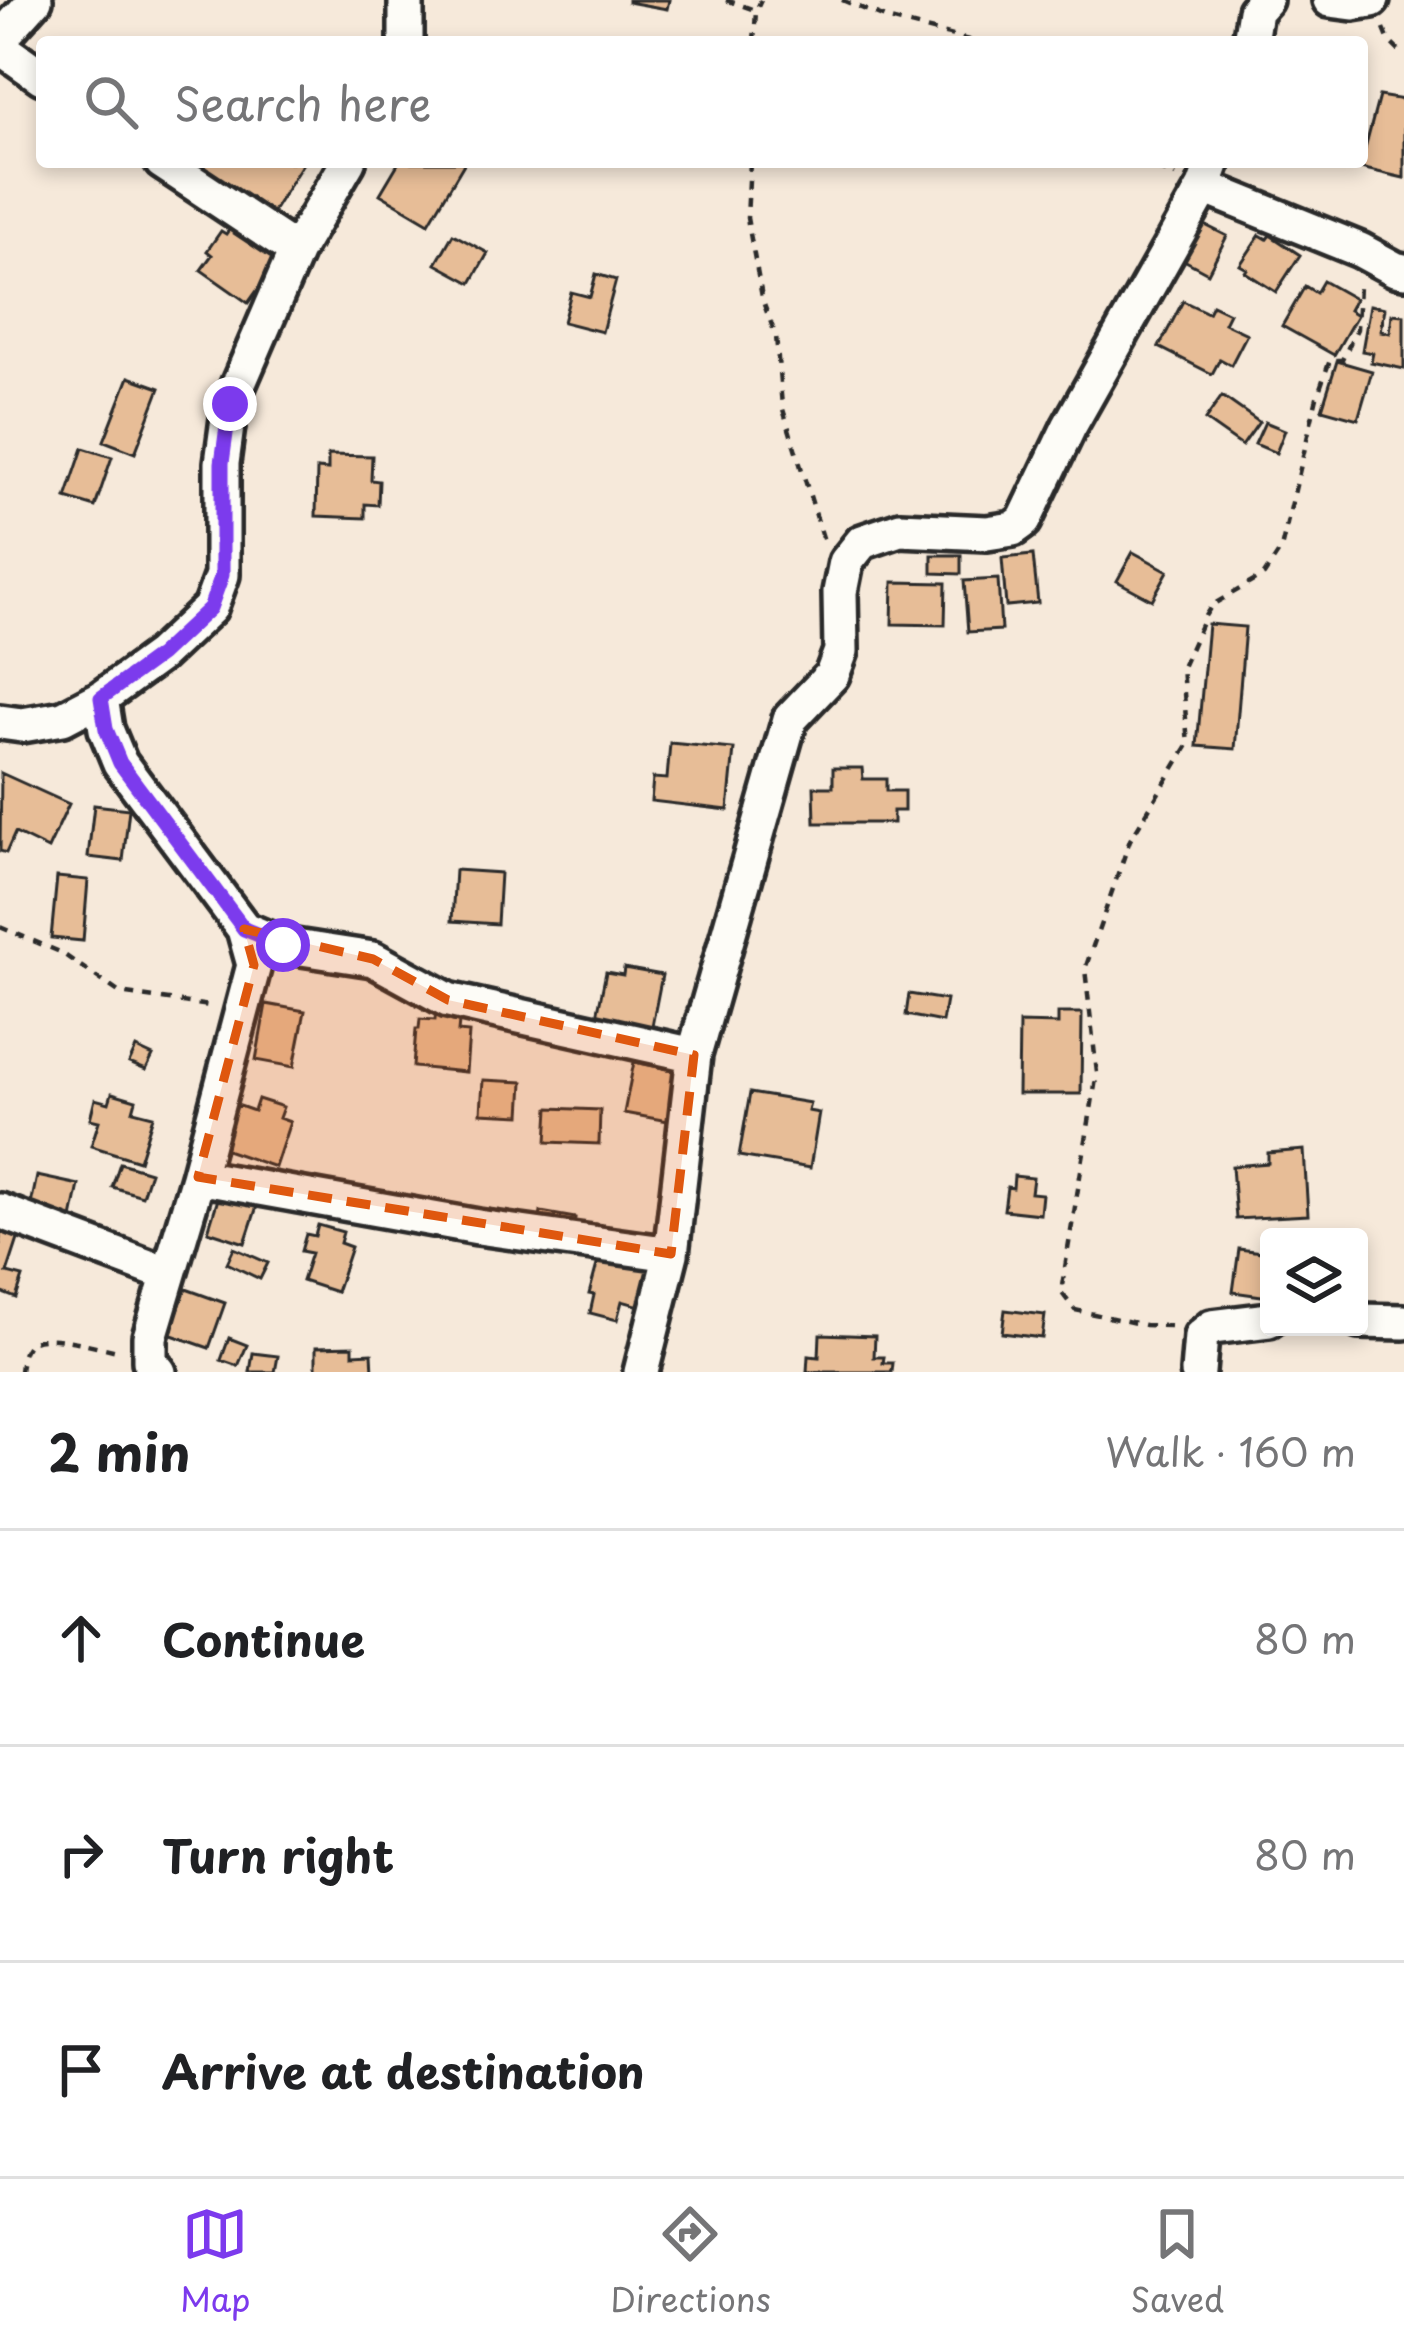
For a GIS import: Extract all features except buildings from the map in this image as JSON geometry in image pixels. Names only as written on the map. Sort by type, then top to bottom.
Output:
[{"type":"street","points":[[35,0],[0,43],[36,72]]},
{"type":"street","points":[[406,0],[406,36]]},
{"type":"street","points":[[1251,36],[1255,11],[1265,0]]},
{"type":"street","points":[[1330,0],[1375,8]]},
{"type":"street","points":[[171,168],[296,251]]},
{"type":"street","points":[[0,722],[22,725],[64,718],[101,698],[160,655],[210,608],[222,575],[222,463],[230,404],[296,251],[344,168]]},
{"type":"street","points":[[641,1372],[670,1254],[694,1055],[790,718],[832,675],[841,651],[840,592],[846,562],[862,542],[900,529],[987,533],[1013,529],[1024,521],[1069,427],[1209,175],[1404,271]]},
{"type":"street","points":[[101,698],[106,729],[120,763],[244,929],[254,964],[150,1337],[154,1366]]},
{"type":"street","points":[[244,929],[283,945],[373,959],[448,1000],[694,1055]]},
{"type":"street","points":[[197,1177],[478,1227],[670,1254]]},
{"type":"street","points":[[0,1211],[167,1274]]},
{"type":"street","points":[[1198,1372],[1202,1336],[1212,1327],[1260,1321]]},
{"type":"street","points":[[1368,1321],[1404,1322]]},
{"type":"path","points":[[726,0],[756,10]]},
{"type":"path","points":[[754,36],[761,0]]},
{"type":"path","points":[[842,0],[890,20],[953,36]]},
{"type":"path","points":[[1375,8],[1388,41],[1404,56]]},
{"type":"path","points":[[750,168],[747,218],[776,336],[782,406],[840,592]]},
{"type":"path","points":[[1212,1327],[1145,1325],[1076,1310],[1061,1292],[1096,1072],[1084,969],[1130,840],[1188,746],[1182,667],[1205,616],[1212,604],[1264,575],[1281,549],[1317,397],[1330,360],[1342,360],[1357,329],[1360,250]]},
{"type":"path","points":[[0,927],[60,952],[120,992],[242,1011]]},
{"type":"path","points":[[20,1372],[29,1343],[45,1337],[122,1352],[154,1366]]},
{"type":"highlighted area","points":[[244,929],[373,959],[448,1000],[694,1055],[671,1254],[198,1177],[254,965]]},
{"type":"route","points":[[230,404],[222,463],[222,575],[210,608],[160,655],[101,698],[106,729],[120,763],[244,929],[283,945]]}]
